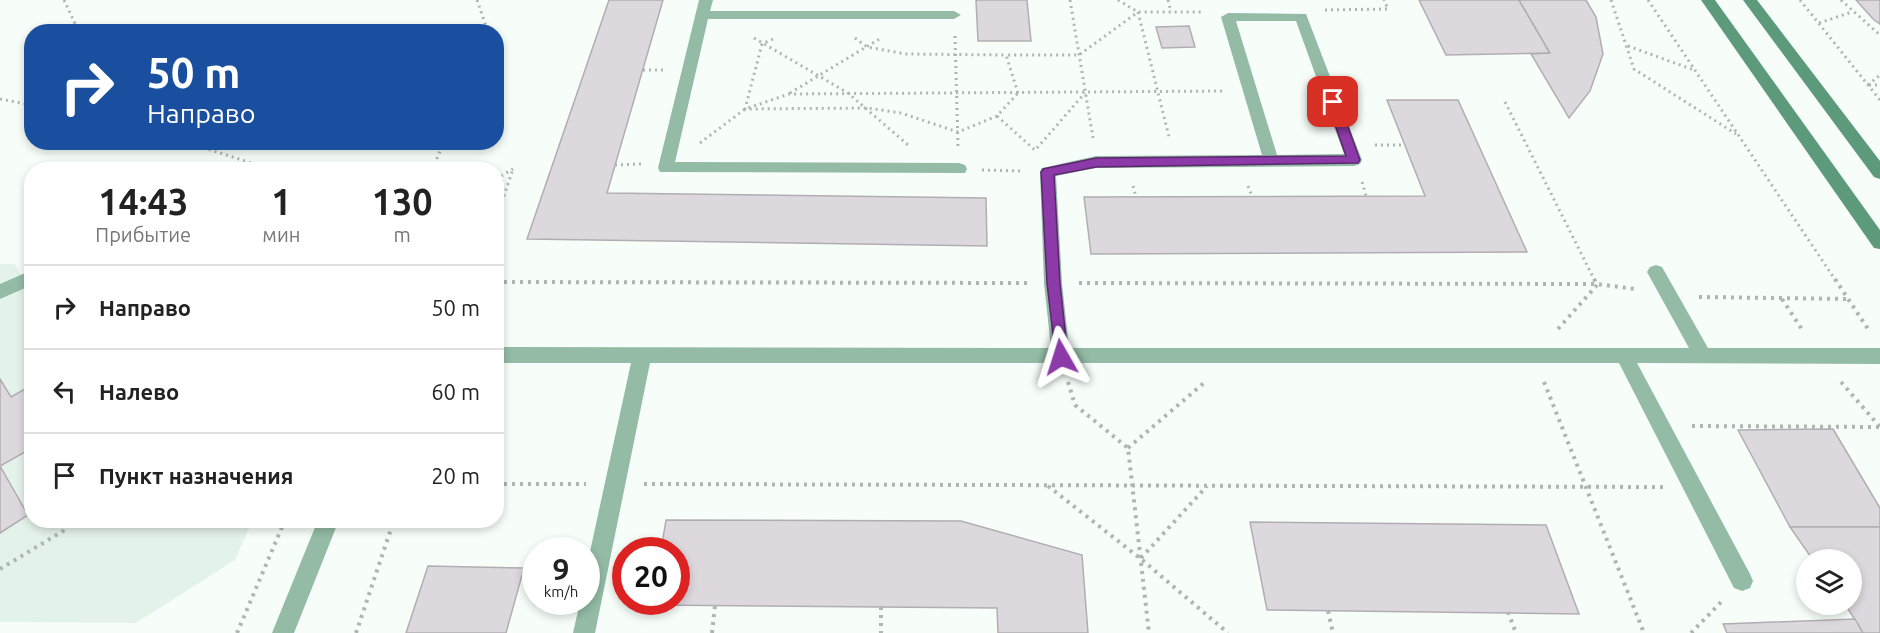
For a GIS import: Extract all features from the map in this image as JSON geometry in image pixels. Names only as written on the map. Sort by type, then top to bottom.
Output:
[{"type":"main road","points":[[1708,0],[1880,243]]},
{"type":"main road","points":[[1750,0],[1880,172]]},
{"type":"lane","points":[[706,0],[666,168],[959,169]]},
{"type":"lane","points":[[703,15],[954,15]]},
{"type":"lane","points":[[1061,357],[1053,283],[1048,172],[1096,162],[1354,160],[1301,17],[1228,17],[1271,160]]},
{"type":"lane","points":[[1656,272],[1703,356]]},
{"type":"lane","points":[[0,292],[24,281]]},
{"type":"lane","points":[[504,355],[1880,356]]},
{"type":"lane","points":[[584,633],[642,356]]},
{"type":"lane","points":[[1624,356],[1742,580]]},
{"type":"lane","points":[[283,633],[326,528]]},
{"type":"path","points":[[64,0],[75,24]]},
{"type":"path","points":[[477,0],[485,24]]},
{"type":"path","points":[[1070,0],[1096,162]]},
{"type":"path","points":[[1118,0],[1138,12],[1175,160]]},
{"type":"path","points":[[1168,0],[1171,12]]},
{"type":"path","points":[[1611,0],[1634,69],[1739,136]]},
{"type":"path","points":[[1648,0],[1870,331]]},
{"type":"path","points":[[1800,0],[1880,100]]},
{"type":"path","points":[[1841,0],[1851,12],[1880,35]]},
{"type":"path","points":[[828,15],[867,47],[906,54],[1079,55],[1138,12]]},
{"type":"path","points":[[1819,24],[1851,12]]},
{"type":"path","points":[[954,15],[959,169],[1048,172]]},
{"type":"path","points":[[762,44],[773,39]]},
{"type":"path","points":[[745,109],[762,44]]},
{"type":"path","points":[[762,44],[848,93],[868,108],[933,168]]},
{"type":"path","points":[[1627,46],[1695,71]]},
{"type":"path","points":[[666,168],[745,109],[789,94],[867,47]]},
{"type":"path","points":[[1006,55],[1018,93]]},
{"type":"path","points":[[1868,85],[1880,75]]},
{"type":"path","points":[[1868,85],[1880,85]]},
{"type":"path","points":[[789,94],[1250,91]]},
{"type":"path","points":[[745,109],[868,108],[901,112],[958,132],[997,116],[1018,93]]},
{"type":"path","points":[[1036,151],[1085,93]]},
{"type":"path","points":[[0,99],[24,104]]},
{"type":"path","points":[[1505,102],[1597,284]]},
{"type":"path","points":[[997,116],[1036,151],[1048,172]]},
{"type":"path","points":[[211,150],[248,162]]},
{"type":"path","points":[[504,174],[513,169],[504,195]]},
{"type":"path","points":[[1597,284],[1712,298],[1848,299]]},
{"type":"path","points":[[1597,284],[1534,357],[1644,633]]},
{"type":"path","points":[[1061,357],[1075,405],[1128,448],[1149,633]]},
{"type":"path","points":[[1128,448],[1233,357]]},
{"type":"path","points":[[1660,426],[1880,427]]},
{"type":"path","points":[[504,484],[1692,487]]},
{"type":"path","points":[[1048,485],[1141,559],[1228,633]]},
{"type":"path","points":[[1141,559],[1208,486]]},
{"type":"path","points":[[0,569],[65,528]]},
{"type":"path","points":[[237,633],[282,528]]},
{"type":"path","points":[[356,633],[391,528]]},
{"type":"path","points":[[1690,633],[1742,580]]},
{"type":"path","points":[[712,633],[715,606]]},
{"type":"path","points":[[880,633],[881,607]]},
{"type":"path","points":[[1328,611],[1333,633]]},
{"type":"path","points":[[1508,612],[1516,633]]},
{"type":"shaded area","points":[[0,264],[15,264],[24,281],[24,528],[249,528],[235,560],[136,623],[0,622]]},
{"type":"building","points":[[609,0],[663,0],[607,193],[986,198],[987,246],[527,239]]},
{"type":"building","points":[[976,0],[1027,0],[1031,41],[978,41]]},
{"type":"building","points":[[1419,0],[1519,0],[1550,53],[1446,55]]},
{"type":"building","points":[[1519,0],[1586,0],[1596,17],[1603,54],[1590,91],[1569,118],[1531,54],[1550,53]]},
{"type":"building","points":[[1856,0],[1880,0],[1880,24],[1873,19]]},
{"type":"building","points":[[1189,26],[1195,47],[1162,48],[1156,27]]},
{"type":"building","points":[[1387,100],[1458,100],[1527,252],[1091,254],[1084,197],[1425,196]]},
{"type":"building","points":[[0,379],[11,397],[24,390],[24,452],[0,466]]},
{"type":"building","points":[[1833,429],[1880,508],[1880,527],[1790,527],[1738,430]]},
{"type":"building","points":[[0,466],[24,508],[24,518],[0,533]]},
{"type":"building","points":[[666,520],[961,521],[1082,555],[1088,633],[998,633],[997,608],[690,605],[690,537],[663,537]]},
{"type":"building","points":[[1250,522],[1546,525],[1579,614],[1267,610]]},
{"type":"building","points":[[1790,527],[1880,527],[1880,633],[1863,633],[1852,615],[1862,615],[1862,549],[1805,549]]},
{"type":"building","points":[[428,566],[522,568],[506,633],[406,633]]},
{"type":"building","points":[[1855,619],[1863,633],[1727,633],[1723,624]]},
{"type":"route","points":[[1061,357],[1053,283],[1048,172],[1096,162],[1354,160],[1333,102]]}]
